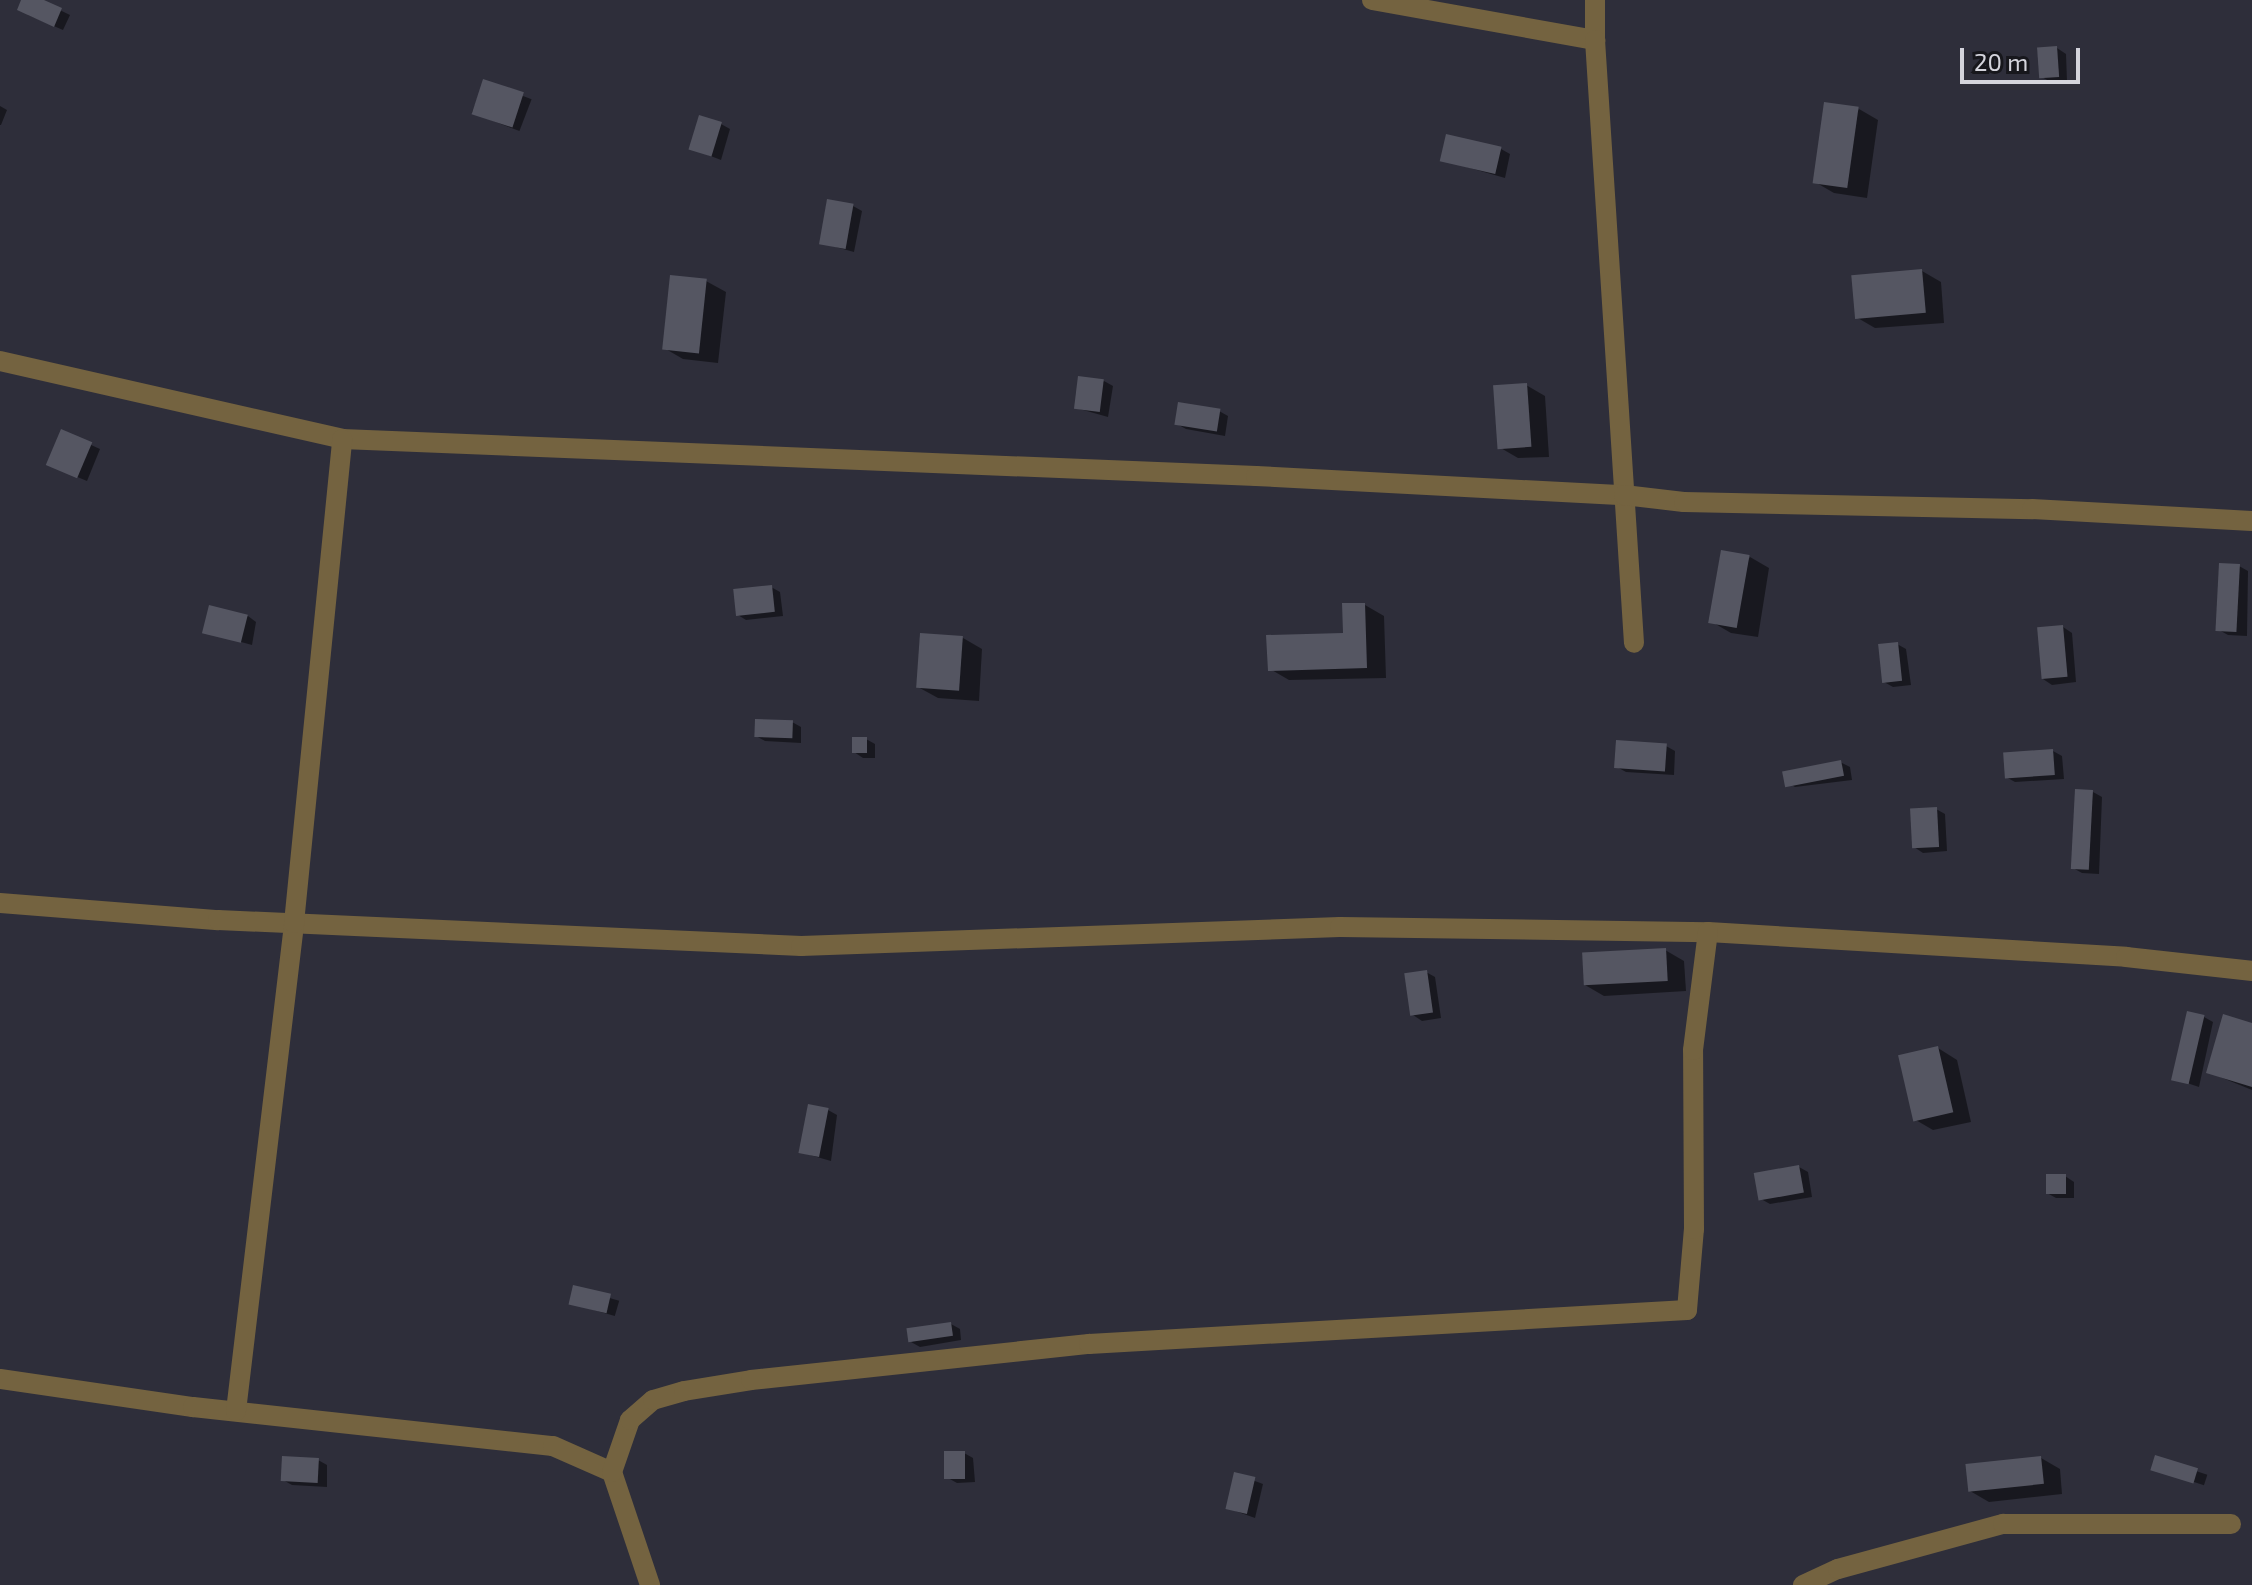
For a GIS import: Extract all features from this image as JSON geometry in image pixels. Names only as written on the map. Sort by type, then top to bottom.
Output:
[{"type":"street","points":[[1372,0],[1595,40]]},
{"type":"street","points":[[1595,0],[1595,40],[1634,643]]},
{"type":"street","points":[[0,361],[342,439],[732,453],[1624,495],[1684,502],[2032,509],[2252,521]]},
{"type":"street","points":[[236,1411],[294,923],[342,439]]},
{"type":"street","points":[[0,903],[294,923],[801,946],[1340,927],[1708,932],[2126,957],[2252,971]]},
{"type":"street","points":[[650,1585],[612,1472],[630,1420],[653,1400],[751,1380],[1089,1344],[1687,1310],[1694,1229],[1693,1050],[1708,932]]},
{"type":"street","points":[[0,1379],[236,1411],[553,1446],[612,1472]]},
{"type":"street","points":[[1803,1585],[1838,1569],[2003,1524],[2231,1524]]},
{"type":"building","points":[[21,0],[44,0],[62,8],[54,27],[17,10]]},
{"type":"building","points":[[2057,46],[2059,77],[2039,78],[2037,47]]},
{"type":"building","points":[[483,79],[524,92],[512,127],[472,114]]},
{"type":"building","points":[[1824,102],[1859,107],[1847,188],[1813,183]]},
{"type":"building","points":[[699,115],[722,122],[711,156],[688,149]]},
{"type":"building","points":[[1446,134],[1502,147],[1495,174],[1440,161]]},
{"type":"building","points":[[827,199],[854,204],[846,249],[819,244]]},
{"type":"building","points":[[1922,269],[1926,313],[1855,319],[1851,275]]},
{"type":"building","points":[[670,275],[707,279],[699,353],[662,350]]},
{"type":"building","points":[[1078,376],[1104,379],[1100,412],[1074,409]]},
{"type":"building","points":[[1527,383],[1531,447],[1498,449],[1493,385]]},
{"type":"building","points":[[1178,402],[1220,409],[1217,431],[1174,425]]},
{"type":"building","points":[[61,429],[92,442],[77,478],[46,465]]},
{"type":"building","points":[[1721,550],[1750,555],[1737,628],[1708,623]]},
{"type":"building","points":[[2219,563],[2240,564],[2236,632],[2215,631]]},
{"type":"building","points":[[772,585],[775,612],[736,616],[733,589]]},
{"type":"building","points":[[1342,603],[1365,603],[1367,668],[1268,671],[1266,635],[1343,633]]},
{"type":"building","points":[[209,605],[248,615],[241,643],[202,633]]},
{"type":"building","points":[[2063,625],[2068,677],[2042,679],[2037,627]]},
{"type":"building","points":[[920,633],[963,636],[959,691],[916,688]]},
{"type":"building","points":[[1898,642],[1902,681],[1882,683],[1878,644]]},
{"type":"building","points":[[755,719],[793,720],[792,738],[754,737]]},
{"type":"building","points":[[852,737],[867,737],[867,753],[852,753]]},
{"type":"building","points":[[1616,740],[1667,744],[1665,771],[1614,768]]},
{"type":"building","points":[[2053,749],[2055,775],[2005,778],[2003,752]]},
{"type":"building","points":[[1841,760],[1844,776],[1785,787],[1782,771]]},
{"type":"building","points":[[2075,789],[2093,790],[2089,870],[2071,869]]},
{"type":"building","points":[[1937,807],[1939,847],[1912,848],[1910,808]]},
{"type":"building","points":[[1666,948],[1668,981],[1584,985],[1582,952]]},
{"type":"building","points":[[1427,970],[1433,1013],[1410,1016],[1404,973]]},
{"type":"building","points":[[2187,1011],[2205,1015],[2189,1084],[2171,1080]]},
{"type":"building","points":[[2223,1014],[2252,1023],[2252,1087],[2206,1073]]},
{"type":"building","points":[[1938,1046],[1953,1112],[1913,1121],[1898,1055]]},
{"type":"building","points":[[808,1104],[829,1108],[819,1157],[798,1153]]},
{"type":"building","points":[[1799,1165],[1804,1193],[1759,1201],[1754,1173]]},
{"type":"building","points":[[2046,1174],[2066,1174],[2066,1194],[2046,1194]]},
{"type":"building","points":[[573,1285],[611,1294],[607,1313],[569,1304]]},
{"type":"building","points":[[951,1322],[953,1336],[908,1342],[906,1328]]},
{"type":"building","points":[[944,1451],[965,1451],[965,1479],[944,1479]]},
{"type":"building","points":[[2155,1455],[2198,1468],[2193,1483],[2150,1470]]},
{"type":"building","points":[[282,1456],[319,1458],[318,1483],[281,1481]]},
{"type":"building","points":[[2041,1456],[2044,1484],[1968,1492],[1965,1464]]},
{"type":"building","points":[[1234,1472],[1255,1477],[1247,1514],[1225,1509]]}]
